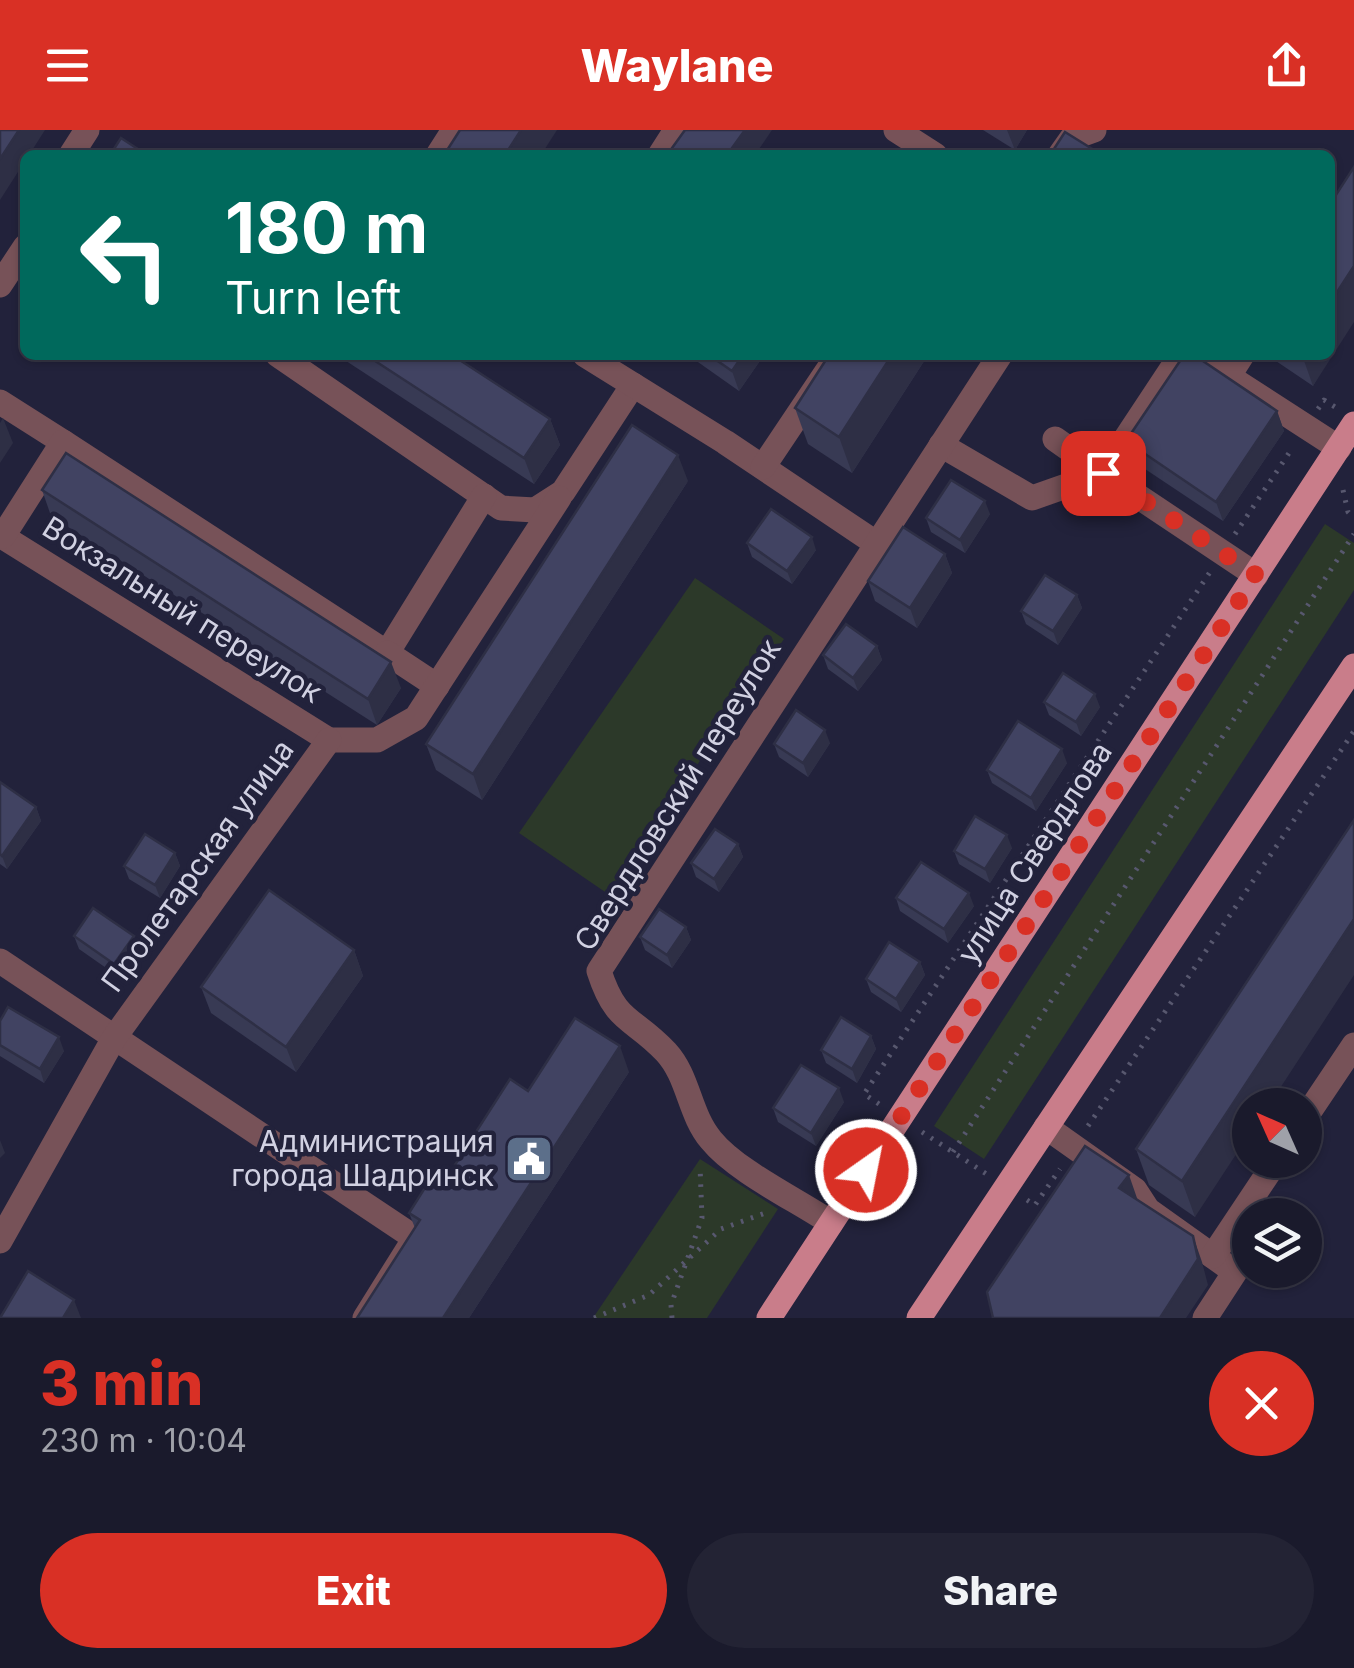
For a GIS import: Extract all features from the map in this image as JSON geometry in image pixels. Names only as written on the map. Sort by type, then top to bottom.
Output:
[{"type":"main road","name":"улица Свердлова","points":[[778,1315],[832,1222],[1338,448],[1347,417]]},
{"type":"main road","points":[[919,1318],[1354,666]]},
{"type":"street","points":[[896,130],[926,150]]},
{"type":"street","points":[[0,285],[20,255]]},
{"type":"street","points":[[285,360],[501,508],[534,510],[563,492]]},
{"type":"street","points":[[593,360],[878,544]]},
{"type":"street","points":[[763,468],[835,360]]},
{"type":"street","name":"Свердловский переулок","points":[[832,1222],[730,1158],[710,1140],[696,1117],[680,1070],[664,1050],[615,1010],[600,970],[997,360]]},
{"type":"street","points":[[941,445],[1032,498],[1103,473],[1179,360]]},
{"type":"street","points":[[1235,366],[1306,427],[1338,448]]},
{"type":"street","name":"Пролетарская улица","points":[[0,1241],[114,1038],[329,740],[376,740],[416,718],[634,385]]},
{"type":"street","points":[[0,402],[437,686]]},
{"type":"street","points":[[1055,440],[1256,575]]},
{"type":"street","points":[[1,536],[63,442]]},
{"type":"street","points":[[388,653],[484,496]]},
{"type":"street","name":"Вокзальный переулок","points":[[1,536],[329,740]]},
{"type":"street","points":[[0,961],[415,1238],[364,1318]]},
{"type":"street","points":[[1322,1093],[1354,1045]]},
{"type":"street","points":[[1046,1127],[1135,1190],[1148,1210],[1235,1272],[1205,1318]]},
{"type":"street","points":[[1213,1256],[1265,1178]]},
{"type":"path","points":[[1347,417],[1324,400],[864,1094],[1035,1205],[1354,731]]},
{"type":"path","points":[[1342,496],[1354,518]]},
{"type":"path","points":[[953,1152],[1354,534]]},
{"type":"path","points":[[672,1318],[672,1305],[702,1218],[700,1159]]},
{"type":"path","points":[[594,1318],[650,1296],[722,1229],[778,1209]]},
{"type":"green space","points":[[1325,524],[1354,543],[1354,590],[984,1159],[934,1126]]},
{"type":"green space","points":[[695,578],[784,639],[608,894],[519,833]]},
{"type":"green space","points":[[700,1159],[778,1209],[707,1318],[593,1318]]},
{"type":"building","points":[[0,130],[19,130],[0,159]]},
{"type":"building","points":[[460,130],[521,130],[508,150],[447,150]]},
{"type":"building","points":[[685,130],[745,130],[731,150],[671,150]]},
{"type":"building","points":[[1065,132],[1094,150],[1053,150]]},
{"type":"building","points":[[121,138],[139,150],[113,150]]},
{"type":"building","points":[[1354,167],[1354,266],[1335,295],[1335,196]]},
{"type":"building","points":[[374,360],[460,360],[550,419],[524,458]]},
{"type":"building","points":[[716,360],[740,360],[732,371]]},
{"type":"building","points":[[826,360],[889,360],[839,437],[795,408]]},
{"type":"building","points":[[1181,360],[1201,360],[1277,411],[1216,502],[1126,441]]},
{"type":"building","points":[[632,425],[678,455],[473,774],[426,744]]},
{"type":"building","points":[[66,453],[391,662],[368,699],[42,490]]},
{"type":"building","points":[[951,480],[985,501],[960,540],[926,518]]},
{"type":"building","points":[[771,509],[812,537],[787,571],[747,543]]},
{"type":"building","points":[[903,527],[945,554],[910,608],[868,581]]},
{"type":"building","points":[[1045,575],[1077,595],[1053,631],[1021,611]]},
{"type":"building","points":[[846,624],[877,646],[853,678],[823,655]]},
{"type":"building","points":[[1063,673],[1095,694],[1076,722],[1044,702]]},
{"type":"building","points":[[796,710],[825,730],[803,763],[774,744]]},
{"type":"building","points":[[1018,721],[1062,749],[1031,798],[987,770]]},
{"type":"building","points":[[0,782],[36,807],[2,856],[0,854]]},
{"type":"building","points":[[975,816],[1007,835],[985,869],[954,851]]},
{"type":"building","points":[[1354,820],[1354,919],[1243,1088],[1232,1088],[1232,1105],[1182,1181],[1136,1149]]},
{"type":"building","points":[[715,829],[738,844],[714,879],[691,863]]},
{"type":"building","points":[[145,834],[175,853],[155,885],[124,866]]},
{"type":"building","points":[[921,862],[969,893],[944,929],[896,898]]},
{"type":"building","points":[[269,890],[354,950],[286,1047],[201,987]]},
{"type":"building","points":[[93,908],[134,936],[114,964],[74,936]]},
{"type":"building","points":[[659,909],[686,927],[667,955],[640,937]]},
{"type":"building","points":[[889,942],[920,962],[896,999],[866,979]]},
{"type":"building","points":[[8,1007],[59,1037],[40,1069],[0,1045],[0,1021]]},
{"type":"building","points":[[841,1017],[871,1036],[852,1069],[821,1050]]},
{"type":"building","name":"Администрация города Шадринск","points":[[575,1018],[620,1046],[443,1318],[357,1318],[420,1220],[409,1213],[433,1175],[444,1182],[510,1079],[528,1091]]},
{"type":"building","points":[[801,1065],[839,1088],[811,1133],[773,1108]]},
{"type":"building","points":[[1085,1146],[1129,1175],[1119,1188],[1193,1236],[1198,1259],[1160,1318],[993,1318],[987,1292]]},
{"type":"building","points":[[28,1271],[74,1300],[63,1318],[0,1318]]},
{"type":"place","name":"Администрация города Шадринск","points":[[529,1159]]},
{"type":"route","points":[[866,1170],[1256,575],[1103,473]]}]
